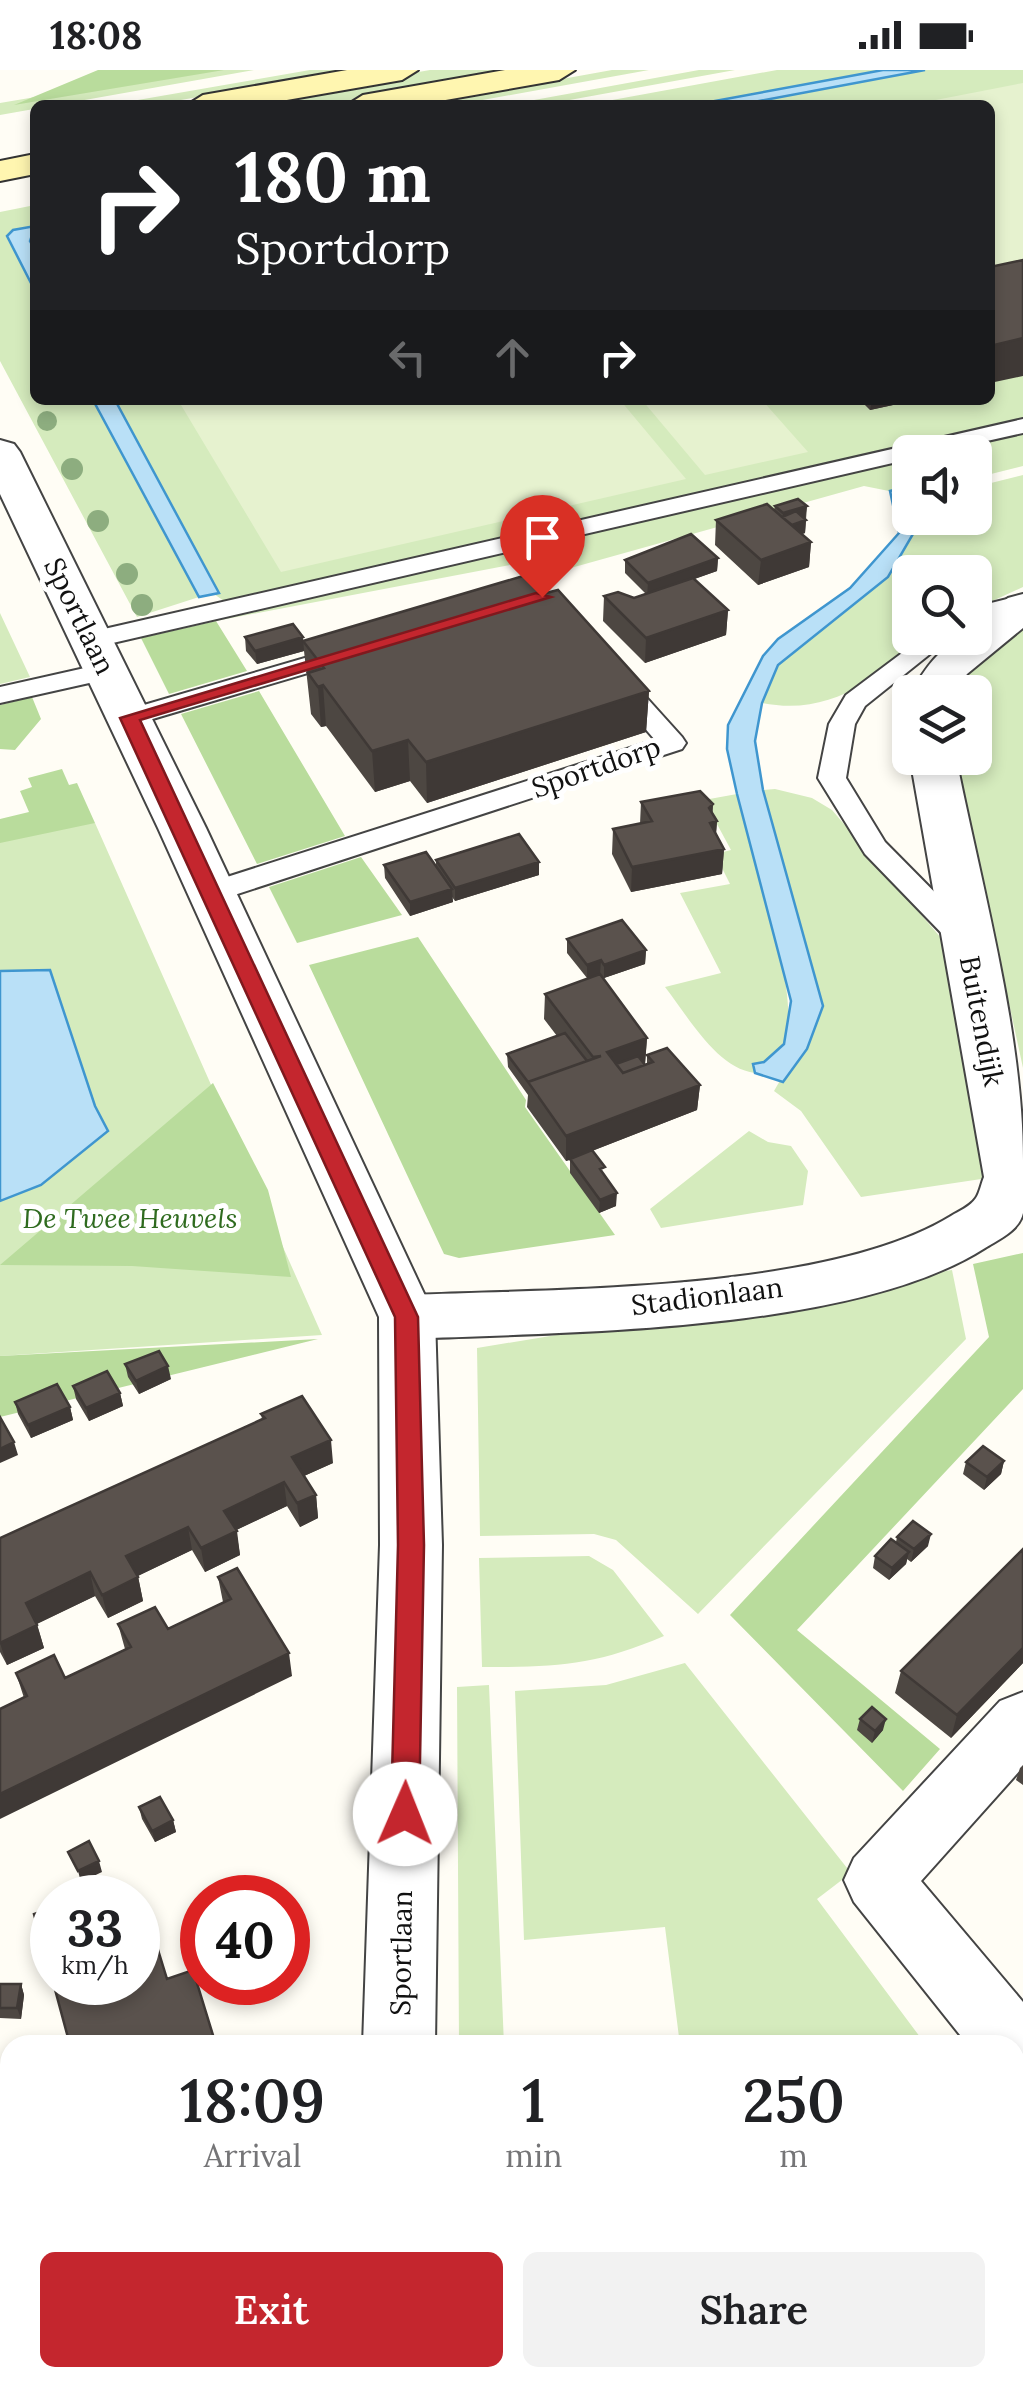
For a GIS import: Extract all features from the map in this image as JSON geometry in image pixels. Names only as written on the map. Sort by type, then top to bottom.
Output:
[{"type":"main road","points":[[231,100],[402,70]]},
{"type":"main road","points":[[390,100],[560,70]]},
{"type":"main road","points":[[0,140],[30,135]]},
{"type":"main road","points":[[0,170],[30,165]]},
{"type":"street","name":"Sportlaan","points":[[0,452],[212,892],[407,1317],[411,1545],[399,2035]]},
{"type":"street","points":[[945,675],[1023,605]]},
{"type":"street","name":"Buitendijk","points":[[936,775],[1011,1177],[994,1216]]},
{"type":"street","name":"Stadionlaan","points":[[407,1317],[666,1305],[856,1276],[944,1247],[994,1216]]},
{"type":"street","points":[[1005,2035],[878,1880],[1023,1721]]},
{"type":"lane","points":[[109,676],[1023,426]]},
{"type":"lane","points":[[992,611],[1023,605]]},
{"type":"lane","points":[[0,695],[109,676],[373,646]]},
{"type":"lane","name":"Sportdorp","points":[[212,892],[672,743],[594,655]]},
{"type":"lane","name":"Buitendijk","points":[[915,655],[855,701],[842,724],[832,778],[876,848],[966,941]]},
{"type":"green space","points":[[98,70],[224,70],[30,100],[14,105]]},
{"type":"green space","points":[[195,70],[254,70],[85,100],[30,100],[30,110],[0,115],[0,103]]},
{"type":"green space","points":[[310,70],[353,70],[181,100],[138,100]]},
{"type":"green space","points":[[430,70],[534,70],[365,100],[259,100]]},
{"type":"green space","points":[[612,70],[649,70],[483,100],[445,100]]},
{"type":"green space","points":[[699,70],[735,70],[570,100],[534,100]]},
{"type":"green space","points":[[777,70],[883,70],[720,100],[612,100]]},
{"type":"green space","points":[[907,70],[1023,70],[1023,466],[992,474],[992,435],[892,435],[892,492],[864,486],[560,571],[541,559],[216,621],[224,601],[204,587],[106,405],[995,405],[995,100],[746,100]]},
{"type":"green space","points":[[1023,83],[1023,264],[995,270],[995,100],[936,100]]},
{"type":"green space","points":[[30,206],[30,227],[13,230],[8,240],[30,282],[30,405],[96,405],[199,597],[137,617],[0,361],[0,212]]},
{"type":"green space","points":[[181,405],[624,405],[686,479],[281,572]]},
{"type":"green space","points":[[646,405],[766,405],[808,452],[705,475]]},
{"type":"green space","points":[[1023,475],[1023,587],[992,601],[992,555],[900,555],[911,535],[992,535],[992,483]]},
{"type":"green space","points":[[892,570],[892,655],[906,655],[872,679],[832,699],[787,706],[762,703],[778,665],[888,577]]},
{"type":"green space","points":[[0,613],[30,677],[0,684]]},
{"type":"green space","points":[[216,621],[247,671],[169,694],[141,638]]},
{"type":"green space","points":[[1023,626],[1023,1068],[960,775],[992,775],[992,675],[967,675]]},
{"type":"green space","points":[[259,691],[345,836],[257,864],[181,714]]},
{"type":"green space","points":[[32,697],[41,719],[15,750],[0,749],[0,705]]},
{"type":"green space","points":[[62,769],[69,785],[77,783],[95,823],[0,843],[0,819],[29,812],[20,791],[32,787],[28,778]]},
{"type":"green space","points":[[763,790],[812,798],[832,810],[947,945],[988,1178],[861,1197],[801,1111],[774,1091],[823,1006]]},
{"type":"green space","points":[[737,794],[773,922],[787,994],[784,1044],[771,1057],[753,1064],[755,1073],[728,1062],[715,1051],[665,987],[721,973],[680,893],[730,884],[715,854],[731,850],[704,800]]},
{"type":"green space","name":"De Twee Heuvels","points":[[0,819],[95,823],[322,1335],[0,1356]]},
{"type":"green space","points":[[361,857],[402,915],[297,943],[269,887]]},
{"type":"green space","points":[[418,937],[526,1100],[525,1107],[615,1235],[459,1258],[444,1254],[309,965]]},
{"type":"green space","points":[[213,1083],[268,1190],[291,1277],[132,1266],[0,1265]]},
{"type":"green space","points":[[749,1131],[768,1142],[791,1146],[808,1171],[803,1205],[661,1228],[650,1209]]},
{"type":"green space","points":[[1023,1253],[1023,1389],[797,1630],[940,1749],[903,1791],[730,1615],[989,1337],[973,1264]]},
{"type":"green space","points":[[952,1270],[966,1339],[698,1614],[616,1540],[594,1534],[480,1536],[477,1348]]},
{"type":"green space","points":[[318,1339],[0,1417],[0,1356]]},
{"type":"green space","points":[[589,1556],[613,1570],[664,1636],[617,1654],[575,1663],[482,1667],[479,1558]]},
{"type":"green space","points":[[685,1663],[851,1873],[817,1899],[919,2035],[679,2035],[665,1927],[524,1940],[515,1691],[606,1685]]},
{"type":"green space","points":[[489,1685],[504,2035],[459,2035],[457,1687]]},
{"type":"water","points":[[883,70],[925,70],[765,100],[720,100]]},
{"type":"water","points":[[30,227],[30,281],[7,236],[13,230]]},
{"type":"water","points":[[96,405],[118,405],[219,593],[199,597]]},
{"type":"water","points":[[897,535],[912,535],[901,555],[892,555],[888,577],[778,665],[762,703],[755,741],[763,790],[823,1006],[807,1049],[783,1082],[755,1073],[753,1064],[764,1062],[784,1044],[791,1001],[737,794],[727,749],[728,725],[763,656],[778,639],[850,588]]},
{"type":"water","points":[[50,970],[95,1106],[108,1131],[41,1185],[0,1201],[0,971]]},
{"type":"building","points":[[1023,260],[1023,338],[995,345],[995,266]]},
{"type":"building","points":[[798,499],[807,506],[783,513],[775,506]]},
{"type":"building","points":[[767,504],[811,542],[761,560],[716,520]]},
{"type":"building","points":[[796,511],[806,520],[792,525],[782,517]]},
{"type":"building","points":[[691,534],[718,558],[648,583],[625,560]]},
{"type":"building","points":[[530,574],[546,593],[558,590],[649,691],[426,762],[408,740],[372,751],[323,685],[318,687],[308,673],[324,668],[303,641]]},
{"type":"building","points":[[693,578],[728,610],[646,638],[604,596],[618,592],[634,598]]},
{"type":"building","points":[[293,624],[303,637],[255,651],[245,637]]},
{"type":"building","points":[[700,791],[713,804],[709,808],[717,821],[710,823],[724,849],[632,867],[613,829],[652,821],[641,802]]},
{"type":"building","points":[[519,834],[539,862],[455,888],[436,860]]},
{"type":"building","points":[[426,852],[452,889],[410,902],[384,865]]},
{"type":"building","points":[[622,920],[646,950],[604,965],[601,960],[587,965],[567,939]]},
{"type":"building","points":[[600,974],[647,1038],[607,1052],[623,1073],[653,1062],[647,1055],[667,1048],[700,1085],[566,1136],[528,1082],[601,1056],[593,1057],[545,994]]},
{"type":"building","points":[[565,1033],[587,1061],[528,1082],[507,1054]]},
{"type":"building","points":[[638,1056],[645,1065],[623,1073],[616,1064]]},
{"type":"building","points":[[592,1150],[617,1193],[600,1200],[570,1159]]},
{"type":"building","points":[[159,1351],[168,1366],[136,1381],[125,1364]]},
{"type":"building","points":[[107,1371],[120,1393],[86,1408],[73,1386]]},
{"type":"building","points":[[57,1384],[70,1407],[28,1425],[15,1402]]},
{"type":"building","points":[[302,1396],[331,1440],[292,1457],[316,1495],[297,1503],[284,1482],[224,1511],[237,1531],[201,1548],[188,1527],[126,1556],[138,1577],[102,1595],[90,1572],[26,1603],[37,1625],[0,1643],[0,1538],[265,1418],[261,1414]]},
{"type":"building","points":[[0,1417],[14,1442],[0,1449]]},
{"type":"building","points":[[983,1446],[1004,1461],[987,1477],[966,1462]]},
{"type":"building","points":[[913,1521],[931,1534],[914,1549],[897,1537]]},
{"type":"building","points":[[891,1539],[909,1552],[892,1568],[875,1556]]},
{"type":"building","points":[[1023,1549],[1023,1648],[957,1715],[901,1671]]},
{"type":"building","points":[[237,1568],[289,1653],[0,1794],[0,1709],[27,1696],[16,1673],[54,1655],[65,1678],[131,1647],[118,1624],[155,1607],[168,1629],[231,1599],[218,1577]]},
{"type":"building","points":[[872,1707],[886,1719],[875,1731],[860,1719]]},
{"type":"building","points":[[160,1797],[173,1820],[152,1831],[139,1807]]},
{"type":"building","points":[[89,1841],[99,1861],[78,1871],[68,1852]]},
{"type":"building","points":[[160,1956],[167,1979],[180,1974],[180,2005],[204,2005],[213,2035],[67,2035],[59,2005],[160,2005]]},
{"type":"building","points":[[0,1984],[21,1984],[17,2008],[0,2008]]},
{"type":"route","points":[[405,1814],[411,1545],[407,1317],[129,718],[542,597]]}]
